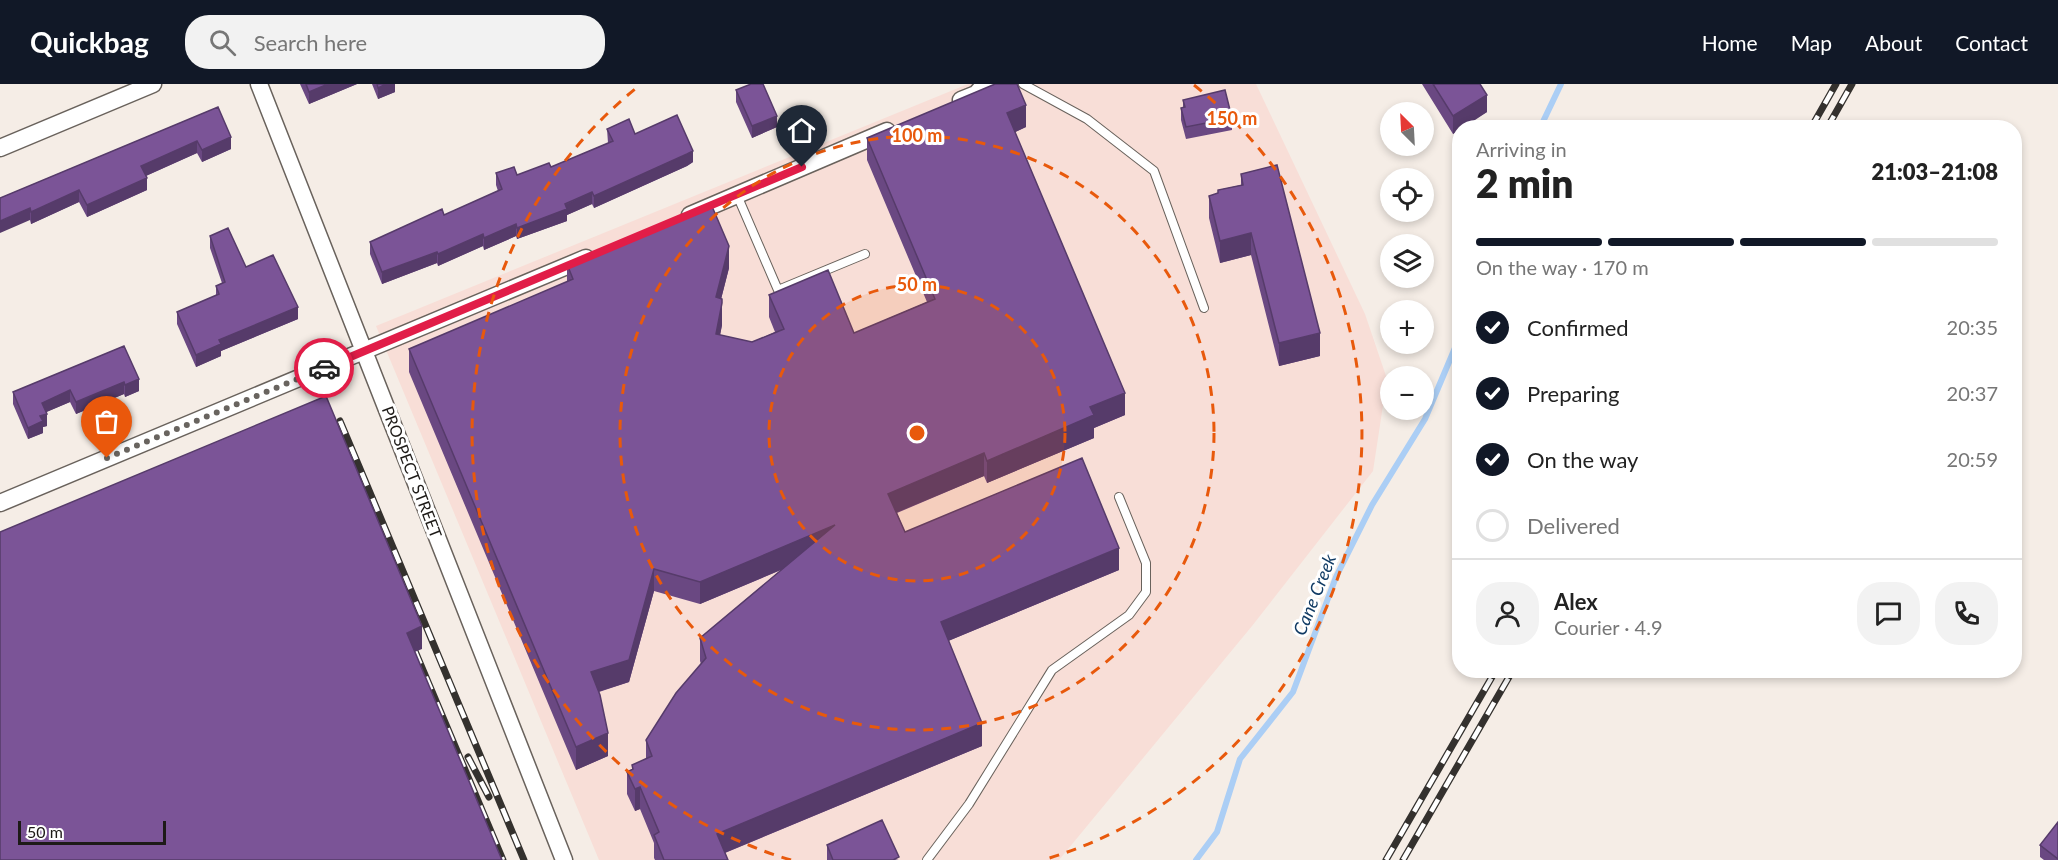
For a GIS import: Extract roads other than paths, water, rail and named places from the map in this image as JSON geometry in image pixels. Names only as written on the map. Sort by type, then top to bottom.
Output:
[{"type":"street","points":[[0,148],[153,84]]},
{"type":"street","name":"PROSPECT STREET","points":[[259,84],[564,860]]},
{"type":"street","points":[[943,108],[976,94],[985,84]]},
{"type":"street","points":[[672,222],[900,126]]},
{"type":"street","points":[[0,503],[606,250]]},
{"type":"lane","points":[[1023,84],[1087,119],[1154,171],[1204,308]]},
{"type":"lane","points":[[737,195],[778,290],[865,254]]},
{"type":"lane","points":[[927,860],[969,804],[1052,670],[1129,615],[1146,592],[1146,563],[1119,496]]},
{"type":"waterway","name":"Cane Creek","points":[[1544,120],[1561,84]]},
{"type":"waterway","name":"Cane Creek","points":[[1196,860],[1217,832],[1240,759],[1293,692],[1336,577],[1372,505],[1425,419],[1452,355]]},
{"type":"railway","points":[[1816,120],[1836,84]]},
{"type":"railway","points":[[1832,120],[1852,84]]},
{"type":"railway","points":[[340,421],[524,860]]},
{"type":"railway","points":[[415,651],[503,860]]},
{"type":"railway","points":[[1386,860],[1491,678]]},
{"type":"railway","points":[[1403,860],[1508,678]]},
{"type":"railway","points":[[468,757],[489,797]]}]
